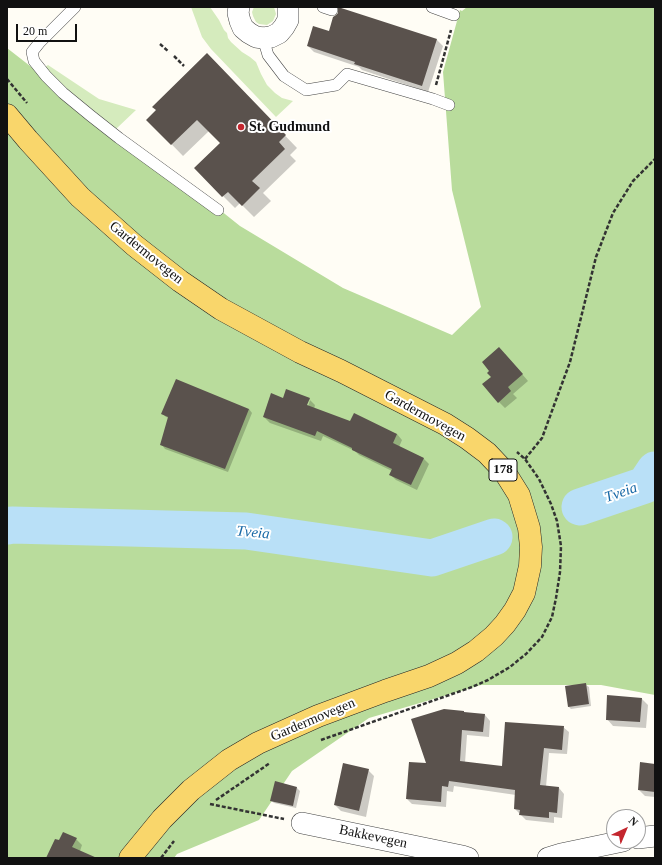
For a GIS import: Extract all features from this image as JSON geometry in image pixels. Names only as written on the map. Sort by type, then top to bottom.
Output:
[{"type":"main road","name":"Gardermovegen","points":[[7,115],[80,197],[134,245],[180,281],[221,309],[445,424],[467,438],[487,454],[504,471],[519,495],[529,528],[531,547],[530,566],[524,593],[505,624],[494,636],[476,651],[458,663],[429,676],[318,716],[258,743],[229,760],[191,790],[166,814],[130,858]]},
{"type":"street","points":[[239,7],[238,13],[243,28],[256,37],[263,38],[271,37],[279,33],[284,27],[288,20],[288,7]]},
{"type":"street","name":"Bakkevegen","points":[[302,822],[468,858]]},
{"type":"street","points":[[548,858],[606,845]]},
{"type":"lane","points":[[75,7],[32,52],[34,61],[63,93],[85,111],[119,138],[218,210]]},
{"type":"lane","points":[[432,7],[454,15]]},
{"type":"lane","points":[[263,38],[268,55],[284,76],[306,90],[336,85],[347,74],[449,105]]},
{"type":"path","points":[[433,99],[454,15]]},
{"type":"path","points":[[160,44],[169,52]]},
{"type":"path","points":[[174,56],[184,66]]},
{"type":"path","points":[[7,79],[32,108]]},
{"type":"path","points":[[504,471],[525,459],[542,438],[570,362],[596,257],[613,213],[633,181],[655,159]]},
{"type":"path","points":[[315,742],[488,680],[510,667],[526,654],[542,637],[552,617],[560,572],[560,546],[557,521],[539,479],[525,459],[514,448]]},
{"type":"path","points":[[205,809],[210,804],[273,761]]},
{"type":"path","points":[[210,804],[302,822]]},
{"type":"path","points":[[161,858],[174,840]]},
{"type":"green space","points":[[191,7],[210,7],[227,33],[231,42],[256,62],[267,85],[282,98],[293,101],[276,117],[211,49],[202,37]]},
{"type":"green space","points":[[254,7],[274,7],[276,14],[273,21],[267,25],[256,22],[252,12]]},
{"type":"green space","points":[[467,7],[655,7],[655,695],[601,685],[481,685],[369,718],[292,771],[259,820],[177,854],[174,858],[7,858],[7,48],[48,80],[146,151],[240,226],[343,288],[452,335],[481,307],[452,190],[443,72],[460,10],[462,11]]},
{"type":"green space","points":[[48,65],[99,99],[136,110],[116,129],[54,78],[45,67]]},
{"type":"building","points":[[338,7],[437,39],[422,86],[354,64],[355,62],[307,46],[313,26],[329,31],[333,17],[338,13]]},
{"type":"building","name":"St. Gudmund","points":[[207,53],[286,135],[279,142],[285,149],[252,181],[260,188],[242,206],[228,192],[222,197],[194,168],[220,143],[197,120],[171,145],[146,120],[156,110],[152,107]]},
{"type":"building","points":[[499,347],[523,374],[508,387],[511,391],[498,403],[482,384],[491,377],[487,373],[489,371],[482,362]]},
{"type":"building","points":[[176,379],[249,409],[225,469],[160,445],[168,417],[161,414]]},
{"type":"building","points":[[286,389],[310,398],[307,405],[350,421],[354,413],[397,434],[393,443],[424,458],[411,485],[389,475],[392,469],[317,431],[315,436],[263,417],[271,393],[283,398]]},
{"type":"building","points":[[586,683],[589,704],[568,707],[565,686]]},
{"type":"building","points":[[607,695],[642,698],[640,722],[606,720]]},
{"type":"building","points":[[444,709],[485,714],[483,732],[462,730],[460,761],[502,766],[505,722],[564,726],[562,750],[544,748],[540,785],[559,787],[557,813],[549,812],[549,818],[519,815],[520,810],[514,809],[515,790],[449,781],[448,787],[442,786],[441,802],[406,799],[409,762],[426,763],[411,719]]},
{"type":"building","points":[[640,762],[655,764],[655,792],[638,790]]},
{"type":"building","points":[[343,763],[369,769],[359,811],[334,805]]},
{"type":"building","points":[[275,781],[297,787],[293,806],[270,801]]},
{"type":"building","points":[[63,832],[77,838],[72,847],[97,858],[46,858],[55,839],[59,840]]},
{"type":"waterway","name":"Tveia","points":[[580,507],[645,485],[655,470]]},
{"type":"waterway","name":"Tveia","points":[[7,526],[246,531],[432,558],[494,537]]},
{"type":"place","name":"St. Gudmund","points":[[241,127]]}]
